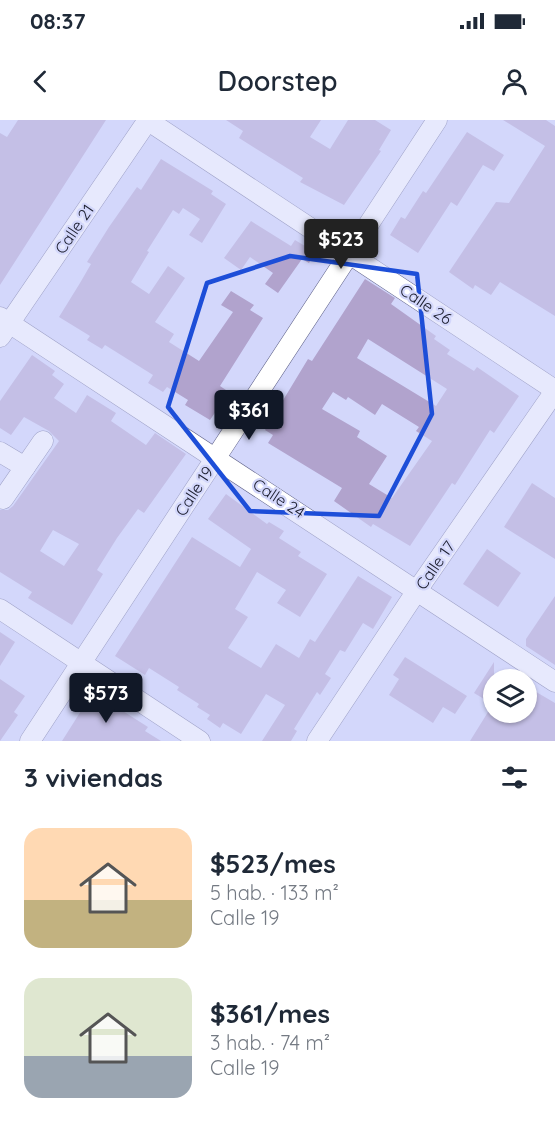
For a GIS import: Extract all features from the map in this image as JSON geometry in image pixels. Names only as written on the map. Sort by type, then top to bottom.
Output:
[{"type":"street","name":"Calle 26","points":[[147,120],[555,390]]},
{"type":"street","name":"Calle 21","points":[[3,326],[147,120]]},
{"type":"street","name":"Calle 19","points":[[30,741],[437,120]]},
{"type":"street","name":"Calle 24","points":[[3,326],[216,457],[555,682]]},
{"type":"street","name":"Calle 17","points":[[317,741],[555,390]]},
{"type":"street","points":[[3,499],[42,441]]},
{"type":"street","points":[[0,452],[25,468]]},
{"type":"street","points":[[0,609],[200,741]]},
{"type":"highlighted area","points":[[290,256],[417,274],[432,414],[379,516],[250,511],[168,407],[207,283]]},
{"type":"building","points":[[18,120],[106,120],[0,285],[0,133],[7,137]]},
{"type":"building","points":[[226,120],[321,120],[310,137],[330,149],[348,120],[375,120],[391,130],[379,150],[381,151],[344,205],[300,182],[303,178],[239,138],[243,131]]},
{"type":"building","points":[[503,120],[546,120],[555,126],[555,316],[500,282],[491,295],[475,285],[473,289],[449,272],[496,202],[509,203],[545,146]]},
{"type":"building","points":[[467,132],[504,155],[494,171],[483,165],[457,206],[451,202],[418,253],[390,235],[401,217],[405,219],[423,191],[426,193]]},
{"type":"building","points":[[161,159],[213,191],[211,194],[226,204],[202,243],[189,235],[200,219],[183,208],[179,214],[173,210],[147,251],[149,252],[131,282],[149,294],[168,266],[185,278],[155,322],[174,334],[169,342],[199,361],[233,312],[221,305],[231,291],[254,305],[250,310],[263,318],[220,386],[229,392],[210,420],[185,405],[188,400],[167,387],[163,392],[148,383],[153,375],[105,345],[102,349],[87,340],[90,336],[59,317],[91,264],[87,262],[109,227],[137,187],[141,190]]},
{"type":"building","points":[[251,221],[291,246],[295,240],[315,252],[309,263],[302,259],[278,293],[265,284],[273,273],[250,257],[241,270],[224,258]]},
{"type":"building","points":[[365,279],[395,298],[391,304],[436,336],[434,339],[450,350],[447,354],[474,371],[477,367],[519,396],[494,433],[490,430],[455,485],[452,483],[410,546],[373,524],[371,527],[334,501],[342,488],[268,443],[273,435],[265,430],[308,359],[312,361]],"holes":[[[368,339],[447,389],[436,406],[357,358]],[[333,392],[346,400],[348,397],[375,415],[382,404],[419,427],[416,431],[432,441],[392,498],[369,484],[387,456],[357,437],[360,431],[322,409]]]},
{"type":"building","points":[[32,355],[55,371],[52,375],[64,384],[54,398],[76,413],[87,395],[116,413],[111,421],[146,445],[155,433],[186,454],[144,513],[138,509],[117,538],[97,570],[103,574],[72,625],[28,598],[32,592],[0,572],[0,510],[8,510],[13,506],[59,441],[49,431],[24,417],[11,435],[0,428],[0,401]],"holes":[[[53,530],[79,544],[64,566],[40,551]]]},
{"type":"building","points":[[532,483],[555,498],[555,559],[504,527]]},
{"type":"building","points":[[226,494],[267,524],[269,522],[284,531],[279,538],[301,552],[298,556],[327,574],[300,617],[277,603],[286,590],[257,572],[235,609],[248,617],[228,648],[261,668],[276,644],[299,658],[310,639],[315,642],[358,576],[392,597],[373,629],[363,623],[345,652],[340,650],[325,674],[331,678],[320,695],[317,692],[294,729],[297,731],[291,741],[262,741],[285,705],[266,694],[241,734],[223,723],[220,728],[207,719],[210,715],[197,707],[199,704],[177,690],[179,687],[149,668],[145,675],[115,656],[192,537],[240,567],[251,549],[208,519]]},
{"type":"building","points":[[487,549],[521,573],[498,607],[463,584]]},
{"type":"building","points":[[555,596],[555,665],[526,646],[526,639]]},
{"type":"building","points":[[0,632],[15,642],[0,666]]},
{"type":"building","points":[[405,657],[467,696],[455,714],[443,707],[433,723],[389,695],[399,679],[393,675]]},
{"type":"building","points":[[0,679],[25,696],[14,712],[18,715],[0,741]]},
{"type":"building","points":[[483,679],[483,698],[474,693]]},
{"type":"building","points":[[93,692],[148,727],[145,731],[161,741],[62,741]]},
{"type":"building","points":[[537,692],[555,703],[555,741],[470,741],[483,720],[483,723],[537,723]]}]
